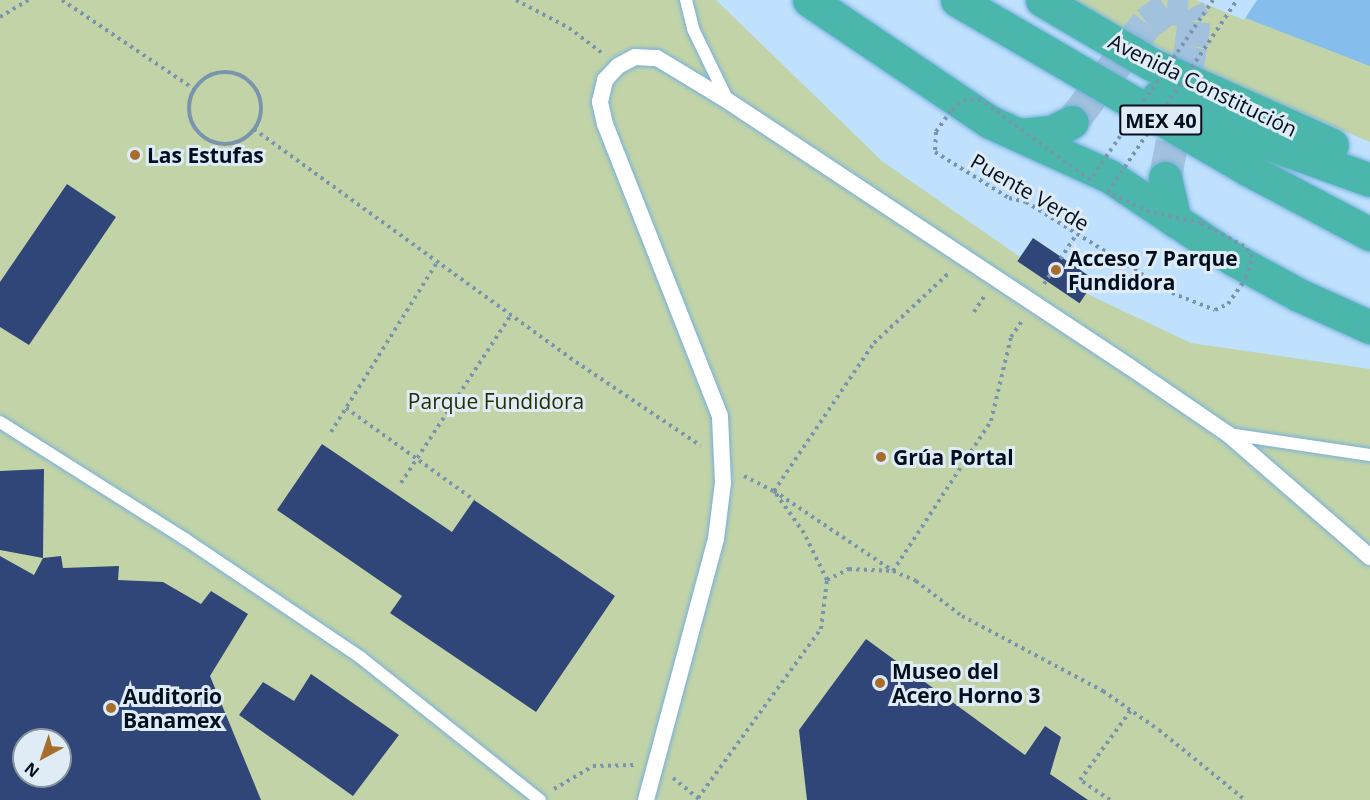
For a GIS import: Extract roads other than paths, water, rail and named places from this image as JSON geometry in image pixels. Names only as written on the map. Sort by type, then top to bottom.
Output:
[{"type":"highway","points":[[809,0],[956,101],[1021,135],[1109,176],[1175,221],[1280,285],[1370,327]]},
{"type":"highway","name":"MEX 40","points":[[957,0],[1249,170],[1370,234]]},
{"type":"highway","name":"Avenida Constitución","points":[[1042,0],[1151,64],[1312,138],[1370,159]]},
{"type":"highway","points":[[1024,41],[1239,133],[1370,180]]},
{"type":"highway","points":[[1021,135],[1052,132],[1072,122]]},
{"type":"highway","points":[[1165,178],[1175,221]]},
{"type":"street","points":[[646,800],[716,539],[722,511],[722,463],[720,416],[605,124],[600,102],[605,80],[618,66],[635,57],[657,58],[728,101],[1228,434],[1370,557]]},
{"type":"lane","points":[[687,0],[693,29],[728,101]]},
{"type":"lane","points":[[0,422],[185,539],[360,657],[545,797]]},
{"type":"lane","points":[[1228,434],[1370,455]]},
{"type":"water","points":[[1199,0],[1370,0],[1370,66]]},
{"type":"tunnel","points":[[1072,122],[1147,23],[1167,8],[1188,9],[1194,21],[1191,46],[1165,178]]},
{"type":"place","name":"Las Estufas","points":[[135,155]]},
{"type":"place","name":"Acceso 7 Parque Fundidora","points":[[1056,270]]},
{"type":"place","name":"Grúa Portal","points":[[881,457]]},
{"type":"place","name":"Museo del Acero Horno 3","points":[[880,683]]},
{"type":"place","name":"Auditorio Banamex","points":[[111,708]]},
{"type":"park label","name":"Parque Fundidora","points":[[496,401]]}]
